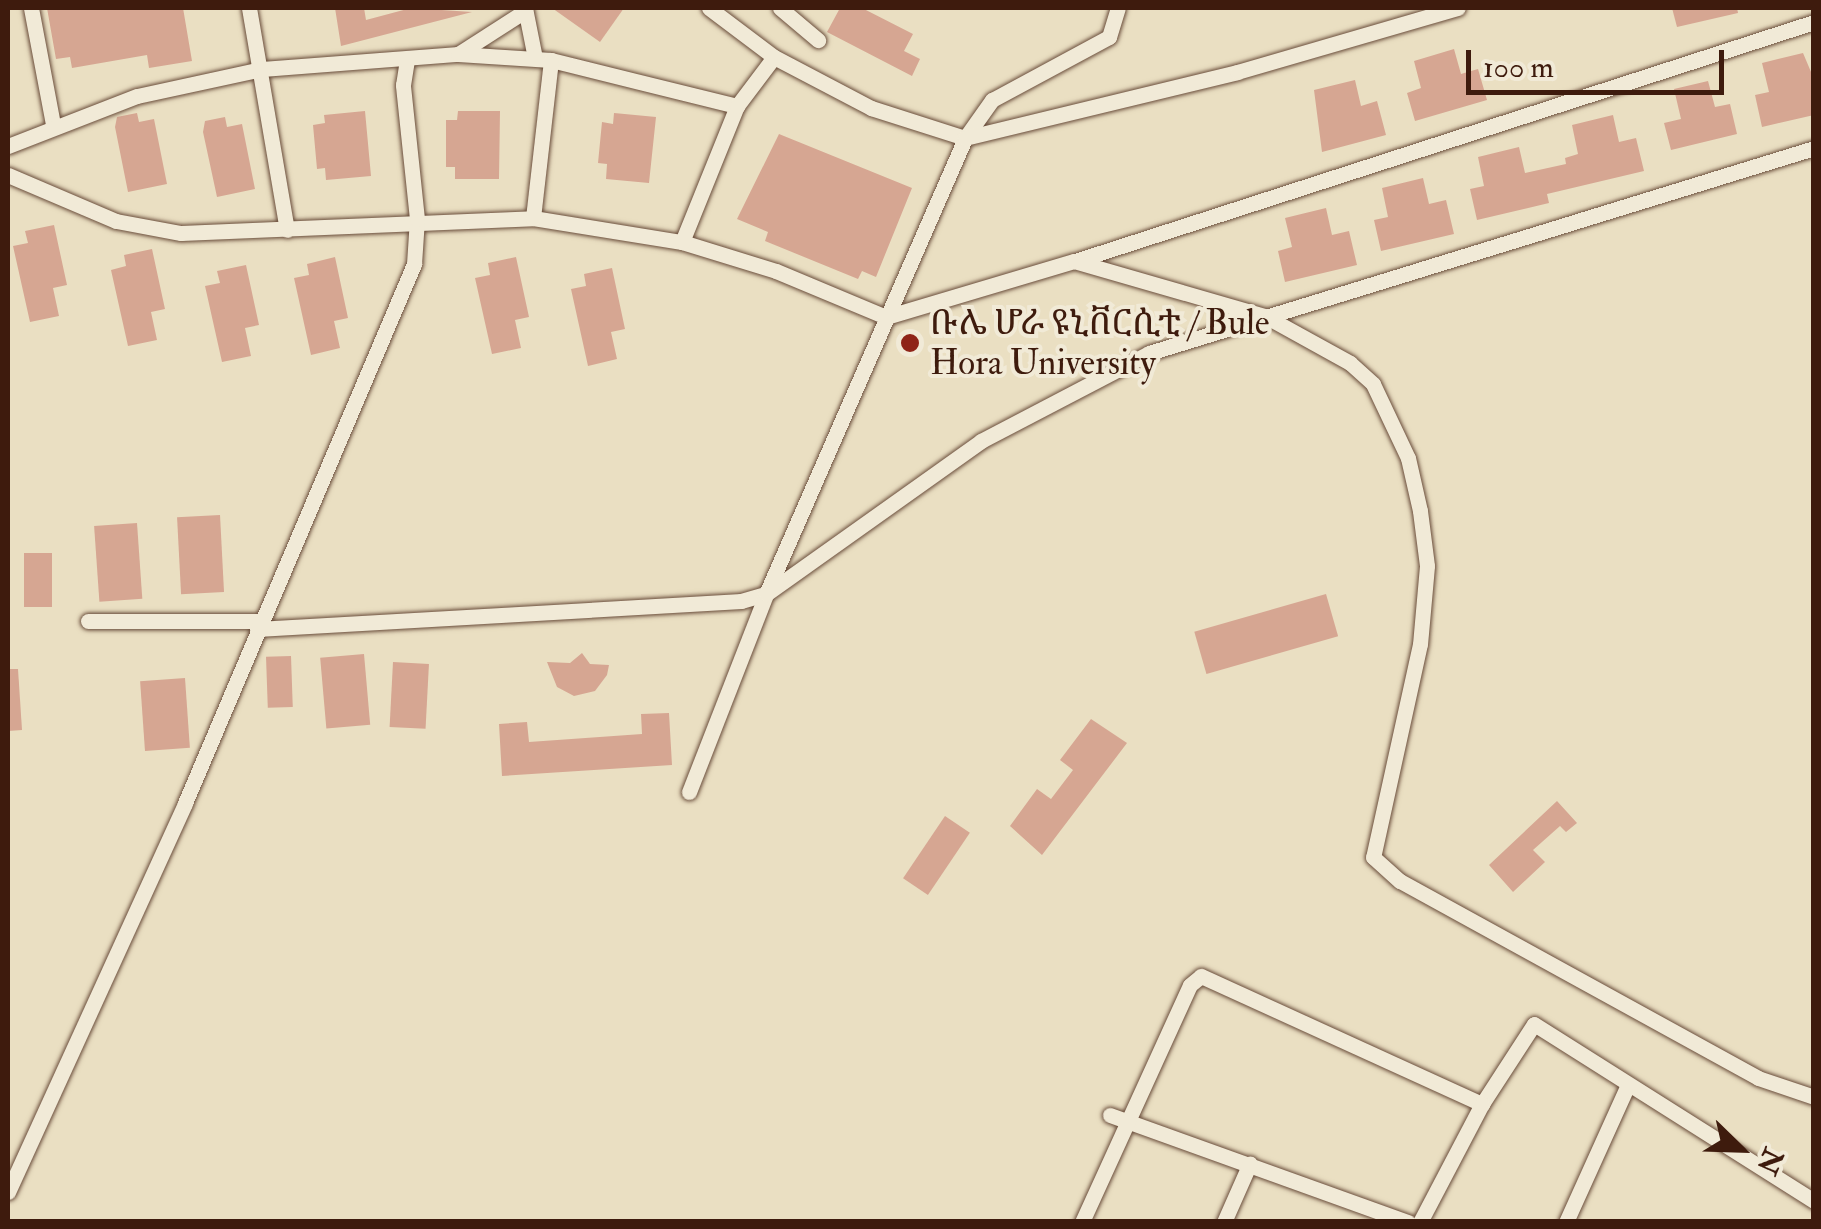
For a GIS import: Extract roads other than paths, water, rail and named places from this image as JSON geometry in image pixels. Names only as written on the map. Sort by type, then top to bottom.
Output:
[{"type":"street","points":[[30,8],[52,124]]},
{"type":"street","points":[[249,8],[287,230]]},
{"type":"street","points":[[710,8],[774,57],[871,108],[965,138],[1237,72],[1451,8]]},
{"type":"street","points":[[780,8],[818,40]]},
{"type":"street","points":[[689,792],[766,594],[965,138],[992,100],[1109,36],[1118,8]]},
{"type":"street","points":[[458,54],[525,9],[543,59],[533,218]]},
{"type":"street","points":[[8,174],[116,221],[181,233],[287,230],[417,219],[533,218],[682,242],[776,270],[886,317],[1074,261],[1814,22]]},
{"type":"street","points":[[8,146],[52,124],[262,69],[458,54],[543,59],[737,106]]},
{"type":"street","points":[[682,242],[737,106],[774,57]]},
{"type":"street","points":[[8,1192],[414,264],[417,219],[403,85],[407,59]]},
{"type":"street","points":[[88,621],[258,625],[741,601],[766,594],[981,440],[1075,387],[1149,353],[1814,148]]},
{"type":"street","points":[[1074,261],[1265,316],[1350,363],[1373,384],[1408,458],[1427,566],[1420,644],[1373,857],[1400,882],[1758,1078],[1814,1097]]},
{"type":"street","points":[[1082,1222],[1190,985],[1201,976],[1482,1104]]},
{"type":"street","points":[[1420,1222],[1482,1104],[1534,1024],[1627,1087],[1814,1201]]},
{"type":"street","points":[[1566,1222],[1627,1087]]},
{"type":"street","points":[[1110,1115],[1408,1222]]},
{"type":"street","points":[[1224,1222],[1250,1163]]},
{"type":"place","name":"ቡሌ ሆራ ዩኒቨርሲቲ / Bule Hora University","points":[[910,343]]}]
